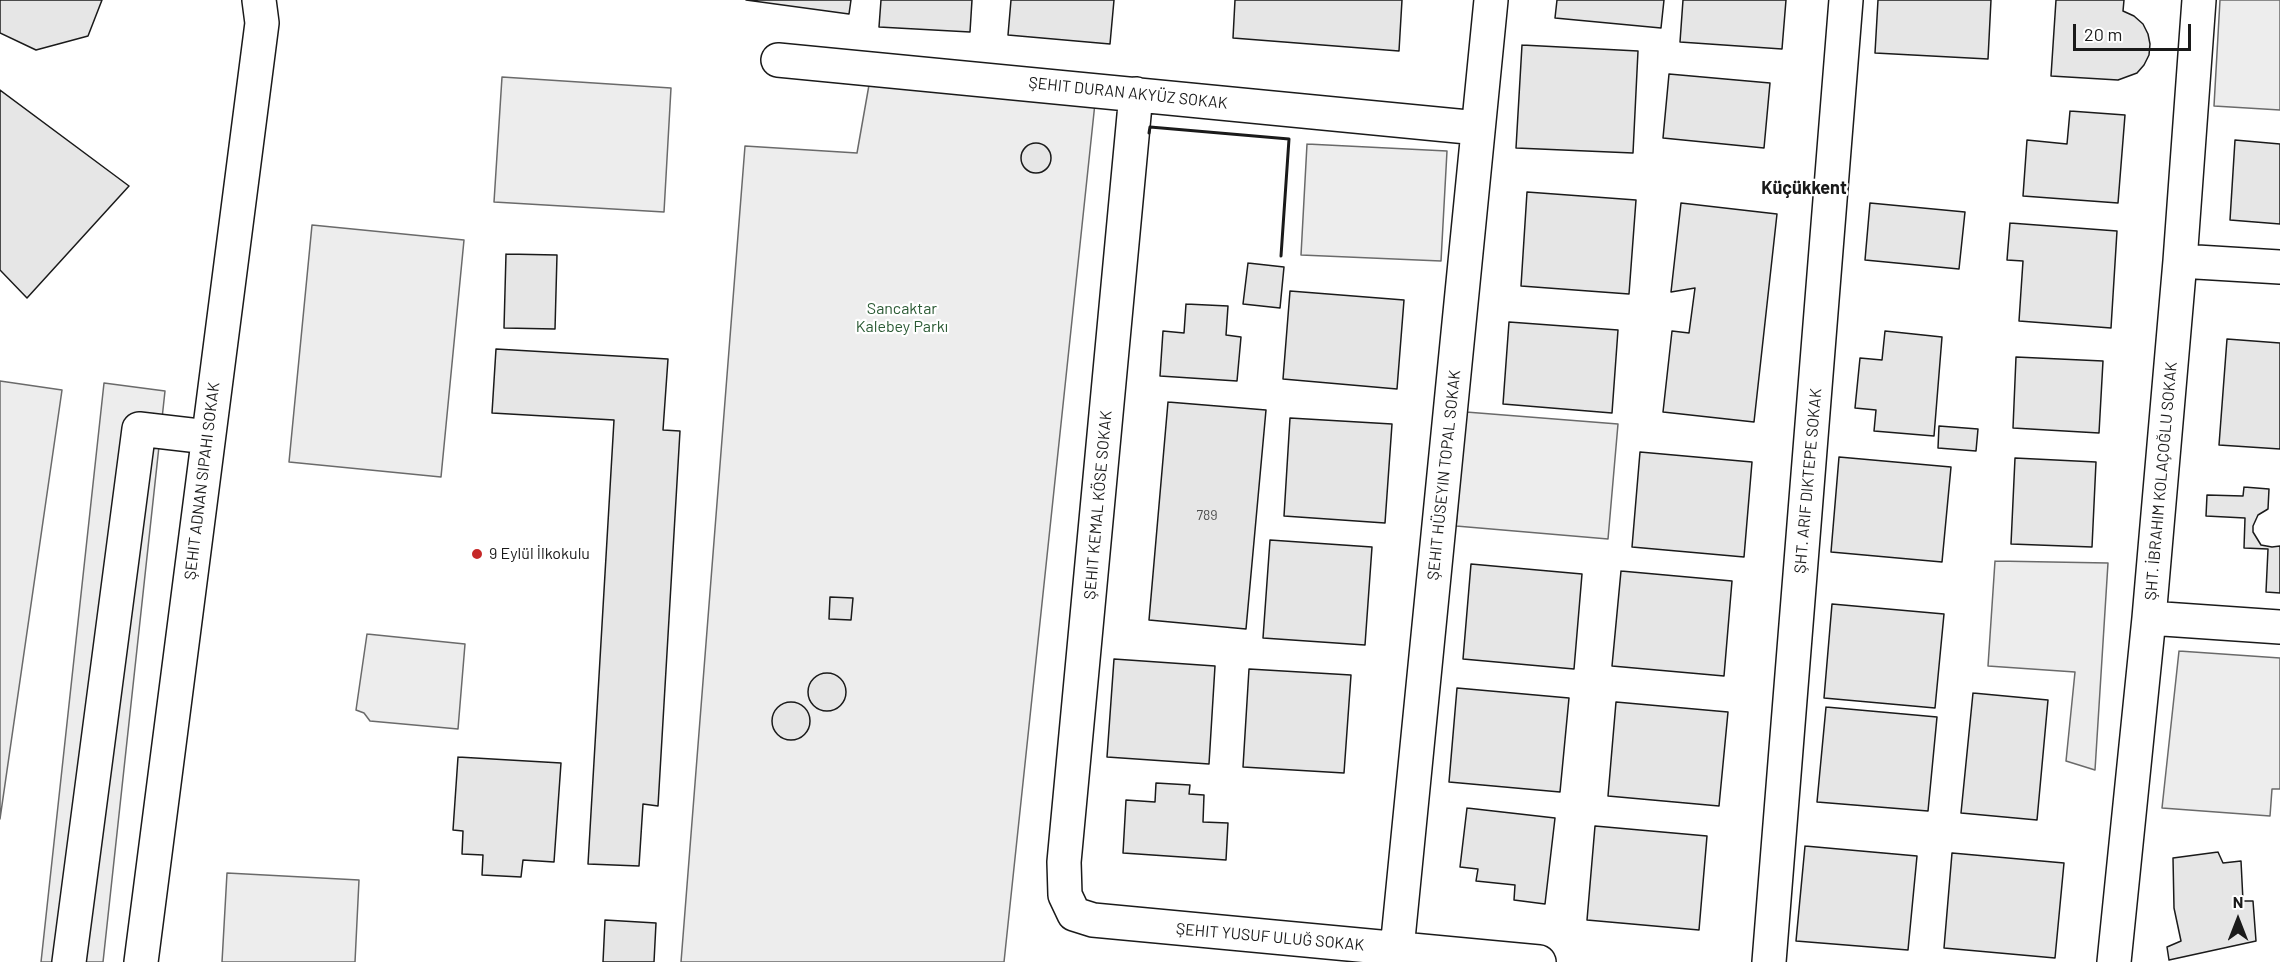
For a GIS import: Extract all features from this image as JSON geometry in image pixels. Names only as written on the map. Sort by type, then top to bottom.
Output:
[{"type":"street","name":"ŞEHIT ADNAN SIPAHI SOKAK","points":[[141,962],[262,23],[260,0]]},
{"type":"street","name":"ŞEHIT HÜSEYIN TOPAL SOKAK","points":[[1397,949],[1491,0]]},
{"type":"street","name":"ŞHT. ARIF DIKTEPE SOKAK","points":[[1769,962],[1846,0]]},
{"type":"street","name":"ŞHT. İBRAHIM KOLAÇOĞLU SOKAK","points":[[2114,962],[2149,618],[2180,261],[2199,0]]},
{"type":"street","name":"ŞEHIT DURAN AKYÜZ SOKAK","points":[[778,60],[1478,128]]},
{"type":"street","name":"ŞEHIT KEMAL KÖSE SOKAK","points":[[1074,914],[1065,895],[1064,868],[1136,94]]},
{"type":"street","points":[[2180,261],[2280,267]]},
{"type":"street","points":[[69,962],[139,429],[208,437]]},
{"type":"street","points":[[2149,618],[2280,627]]},
{"type":"street","name":"ŞEHIT YUSUF ULUĞ SOKAK","points":[[1074,914],[1092,920],[1539,962]]},
{"type":"shaded area","points":[[2220,0],[2280,0],[2280,110],[2214,106]]},
{"type":"shaded area","points":[[502,77],[671,88],[664,212],[494,202]]},
{"type":"shaded area","name":"Sancaktar Kalebey Parkı","points":[[869,85],[1095,103],[1004,962],[681,962],[745,146],[857,153]]},
{"type":"shaded area","points":[[1307,144],[1447,151],[1441,261],[1301,255]]},
{"type":"shaded area","points":[[312,225],[464,240],[441,477],[289,462]]},
{"type":"shaded area","points":[[0,381],[62,390],[0,819]]},
{"type":"shaded area","points":[[104,383],[165,391],[103,962],[41,962]]},
{"type":"shaded area","points":[[1466,412],[1618,424],[1608,539],[1456,526]]},
{"type":"shaded area","points":[[1995,561],[2108,563],[2095,770],[2066,761],[2075,672],[1988,666]]},
{"type":"shaded area","points":[[367,634],[465,644],[458,729],[370,721],[364,713],[356,710]]},
{"type":"shaded area","points":[[2179,651],[2280,658],[2280,789],[2272,789],[2270,816],[2162,808]]},
{"type":"shaded area","points":[[227,873],[359,880],[355,962],[222,962]]},
{"type":"building","points":[[0,0],[102,0],[88,36],[36,50],[0,33]]},
{"type":"building","points":[[746,0],[851,0],[849,14]]},
{"type":"building","points":[[881,0],[972,0],[970,32],[879,27]]},
{"type":"building","points":[[1011,0],[1114,0],[1110,44],[1008,35]]},
{"type":"building","points":[[1235,0],[1402,0],[1399,51],[1233,38]]},
{"type":"building","points":[[1557,0],[1664,0],[1661,28],[1555,18]]},
{"type":"building","points":[[1683,0],[1786,0],[1782,49],[1680,42]]},
{"type":"building","points":[[1878,0],[1991,0],[1988,59],[1875,53]]},
{"type":"building","points":[[2056,0],[2124,0],[2123,11],[2134,16],[2143,24],[2148,34],[2149,55],[2144,65],[2137,73],[2118,80],[2051,76]]},
{"type":"building","points":[[1522,45],[1638,51],[1633,153],[1516,148]]},
{"type":"building","points":[[1669,74],[1770,83],[1764,148],[1663,138]]},
{"type":"building","points":[[0,90],[129,186],[27,298],[0,270]]},
{"type":"building","points":[[2070,111],[2125,115],[2118,203],[2023,196],[2027,140],[2067,144]]},
{"type":"building","points":[[2235,140],[2280,144],[2280,224],[2230,220]]},
{"type":"building","points":[[1036,143],[1047,147],[1051,158],[1047,169],[1036,173],[1025,169],[1021,158],[1025,147]]},
{"type":"building","points":[[1527,192],[1636,200],[1629,294],[1521,286]]},
{"type":"building","points":[[1681,203],[1777,214],[1754,422],[1663,412],[1672,331],[1689,333],[1695,288],[1671,292]]},
{"type":"building","points":[[1870,203],[1965,212],[1959,269],[1865,260]]},
{"type":"building","points":[[2010,223],[2117,231],[2111,328],[2019,321],[2023,261],[2007,260]]},
{"type":"building","points":[[506,254],[557,255],[555,329],[504,328]]},
{"type":"building","points":[[1248,263],[1284,267],[1280,308],[1243,304]]},
{"type":"building","points":[[1290,291],[1404,300],[1397,389],[1283,379]]},
{"type":"building","points":[[1186,304],[1228,306],[1226,335],[1241,337],[1237,381],[1160,376],[1163,331],[1184,333]]},
{"type":"building","points":[[1509,322],[1618,330],[1612,413],[1503,404]]},
{"type":"building","points":[[1885,331],[1942,337],[1934,436],[1874,431],[1876,410],[1855,408],[1860,358],[1882,360]]},
{"type":"building","points":[[2227,339],[2280,343],[2280,449],[2219,445]]},
{"type":"building","points":[[496,349],[668,359],[663,430],[680,431],[658,806],[643,804],[639,866],[588,864],[614,420],[492,413]]},
{"type":"building","points":[[2016,357],[2103,361],[2099,433],[2013,428]]},
{"type":"building","points":[[1168,402],[1266,410],[1246,629],[1149,620]]},
{"type":"building","points":[[1290,418],[1392,424],[1385,523],[1284,516]]},
{"type":"building","points":[[1939,426],[1978,429],[1976,451],[1938,448]]},
{"type":"building","points":[[1640,452],[1752,462],[1744,557],[1632,547]]},
{"type":"building","points":[[1839,457],[1951,467],[1942,562],[1831,552]]},
{"type":"building","points":[[2015,458],[2096,462],[2092,547],[2011,544]]},
{"type":"building","points":[[2244,487],[2269,489],[2268,509],[2258,515],[2253,532],[2261,545],[2280,546],[2280,593],[2266,592],[2268,549],[2244,548],[2245,518],[2206,516],[2207,495],[2243,496]]},
{"type":"building","points":[[1270,540],[1372,547],[1365,645],[1263,638]]},
{"type":"building","points":[[1471,564],[1582,574],[1574,669],[1463,659]]},
{"type":"building","points":[[1621,571],[1732,581],[1724,676],[1612,666]]},
{"type":"building","points":[[830,597],[853,598],[851,620],[829,619]]},
{"type":"building","points":[[1832,604],[1944,614],[1935,708],[1824,698]]},
{"type":"building","points":[[1114,659],[1215,666],[1209,764],[1107,757]]},
{"type":"building","points":[[1249,669],[1351,675],[1344,773],[1243,767]]},
{"type":"building","points":[[827,673],[840,679],[846,692],[840,705],[827,711],[814,705],[808,692],[814,679]]},
{"type":"building","points":[[1457,688],[1569,698],[1560,792],[1449,782]]},
{"type":"building","points":[[1973,693],[2048,700],[2037,820],[1961,813]]},
{"type":"building","points":[[791,702],[804,708],[810,721],[804,734],[791,740],[778,734],[772,721],[778,708]]},
{"type":"building","points":[[1616,702],[1728,712],[1719,806],[1608,796]]},
{"type":"building","points":[[1826,707],[1937,717],[1928,811],[1817,802]]},
{"type":"building","points":[[458,757],[561,763],[554,862],[523,860],[521,877],[482,875],[483,855],[462,854],[463,831],[453,830]]},
{"type":"building","points":[[1156,783],[1190,785],[1189,794],[1204,795],[1203,822],[1228,823],[1226,860],[1123,853],[1126,800],[1155,802]]},
{"type":"building","points":[[1467,808],[1555,818],[1545,904],[1514,900],[1515,885],[1476,881],[1478,869],[1460,867]]},
{"type":"building","points":[[1595,826],[1707,836],[1699,930],[1587,920]]},
{"type":"building","points":[[1805,846],[1917,856],[1908,950],[1796,941]]},
{"type":"building","points":[[2218,852],[2223,863],[2241,861],[2243,901],[2253,901],[2256,941],[2169,960],[2167,947],[2181,941],[2174,908],[2173,858]]},
{"type":"building","points":[[1952,853],[2064,863],[2055,958],[1944,948]]},
{"type":"building","points":[[605,920],[656,923],[654,962],[603,962]]},
{"type":"wall","points":[[1149,133],[1150,127],[1289,139],[1281,256]]},
{"type":"place","name":"9 Eylül İlkokulu","points":[[477,554]]},
{"type":"district","name":"Küçükkent","points":[[1804,188]]}]
